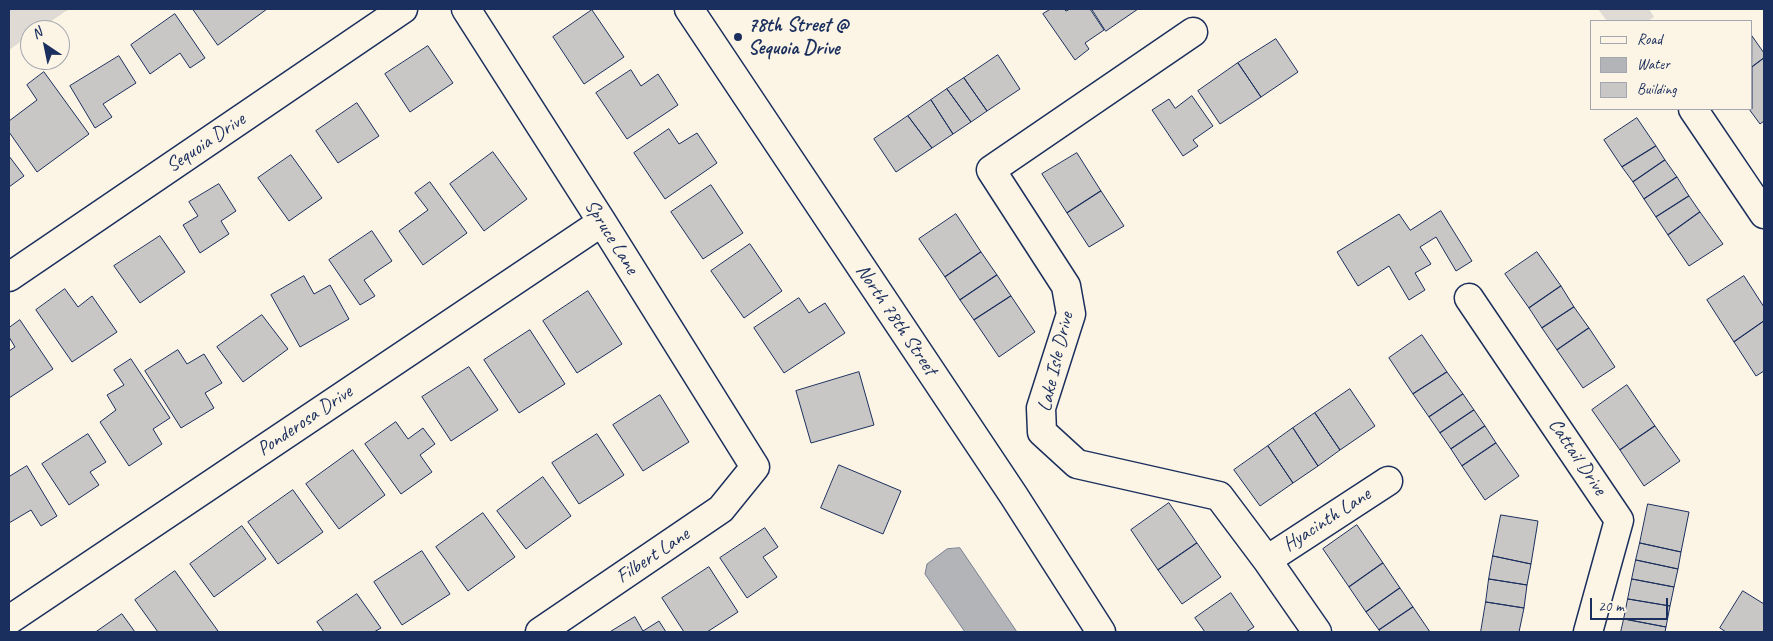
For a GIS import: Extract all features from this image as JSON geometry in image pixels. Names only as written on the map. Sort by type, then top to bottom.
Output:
[{"type":"street","name":"Sequoia Drive","points":[[9,278],[403,9]]},
{"type":"street","name":"Spruce Lane","points":[[466,9],[755,467]]},
{"type":"street","name":"North 78th Street","points":[[689,9],[1014,496],[1101,632]]},
{"type":"street","name":"Lake Isle Drive","points":[[1193,32],[991,170],[1066,286],[1071,314],[1041,408],[1042,432],[1077,464],[1219,496],[1267,560],[1317,632]]},
{"type":"street","points":[[1694,110],[1764,214]]},
{"type":"street","name":"Ponderosa Drive","points":[[9,620],[602,222]]},
{"type":"street","name":"Cattail Drive","points":[[1469,298],[1619,520],[1588,632]]},
{"type":"street","name":"Filbert Lane","points":[[540,632],[721,509],[755,467]]},
{"type":"street","name":"Hyacinth Lane","points":[[1267,560],[1388,481]]},
{"type":"shaded area","points":[[9,9],[69,9],[53,20],[20,20],[20,42],[9,50]]},
{"type":"shaded area","points":[[1598,9],[1649,9],[1654,17],[1650,20],[1606,20]]},
{"type":"water","points":[[960,548],[1017,632],[965,632],[925,574],[927,564],[947,549]]},
{"type":"building","points":[[193,9],[267,9],[218,45]]},
{"type":"building","points":[[1051,9],[1064,9],[1066,11],[1070,9],[1090,9],[1104,30],[1085,43],[1089,49],[1075,60],[1043,14]]},
{"type":"building","points":[[1092,9],[1138,9],[1106,31]]},
{"type":"building","points":[[592,10],[624,57],[584,84],[553,37]]},
{"type":"building","points":[[175,14],[205,58],[190,68],[180,53],[150,74],[131,45]]},
{"type":"building","points":[[1753,37],[1764,53],[1764,58],[1753,66]]},
{"type":"building","points":[[1276,39],[1298,72],[1261,97],[1238,63]]},
{"type":"building","points":[[428,46],[453,83],[410,112],[385,74]]},
{"type":"building","points":[[998,55],[1020,89],[987,111],[964,78]]},
{"type":"building","points":[[119,56],[136,83],[103,104],[112,117],[95,128],[70,86]]},
{"type":"building","points":[[1764,58],[1764,121],[1760,124],[1750,110],[1753,110],[1753,66]]},
{"type":"building","points":[[1238,63],[1261,97],[1220,124],[1198,91]]},
{"type":"building","points":[[631,70],[641,86],[658,74],[678,105],[627,139],[596,93]]},
{"type":"building","points":[[44,72],[89,134],[37,172],[9,132],[9,121],[37,100],[27,85]]},
{"type":"building","points":[[964,78],[987,111],[971,122],[947,89]]},
{"type":"building","points":[[947,89],[971,122],[953,134],[931,100]]},
{"type":"building","points":[[1192,96],[1213,126],[1193,140],[1198,146],[1183,156],[1152,110],[1169,99],[1175,108]]},
{"type":"building","points":[[931,100],[953,134],[932,148],[908,116]]},
{"type":"building","points":[[357,103],[379,136],[338,163],[316,131]]},
{"type":"building","points":[[908,116],[932,148],[896,172],[874,139]]},
{"type":"building","points":[[1637,118],[1656,146],[1622,167],[1604,140]]},
{"type":"building","points":[[669,129],[679,144],[697,133],[717,163],[665,199],[634,153]]},
{"type":"building","points":[[1656,146],[1665,160],[1633,182],[1622,167]]},
{"type":"building","points":[[493,152],[527,199],[484,231],[450,184]]},
{"type":"building","points":[[1077,153],[1101,191],[1067,213],[1042,174]]},
{"type":"building","points":[[291,155],[322,198],[289,221],[258,178]]},
{"type":"building","points":[[9,156],[24,176],[9,187]]},
{"type":"building","points":[[1665,160],[1677,177],[1644,199],[1633,182]]},
{"type":"building","points":[[1677,177],[1689,196],[1656,217],[1644,199]]},
{"type":"building","points":[[430,182],[467,233],[423,265],[399,231],[428,210],[415,193]]},
{"type":"building","points":[[219,184],[236,211],[221,221],[229,234],[200,253],[183,225],[198,216],[189,202]]},
{"type":"building","points":[[711,185],[743,233],[703,259],[671,212]]},
{"type":"building","points":[[1101,191],[1124,226],[1089,247],[1067,213]]},
{"type":"building","points":[[1689,196],[1700,212],[1668,235],[1656,217]]},
{"type":"building","points":[[1441,211],[1472,261],[1456,271],[1436,237],[1420,247],[1431,264],[1415,273],[1425,290],[1409,300],[1389,266],[1358,286],[1337,252],[1399,214],[1410,230]]},
{"type":"building","points":[[1700,212],[1723,244],[1689,266],[1668,235]]},
{"type":"building","points":[[956,214],[981,252],[945,277],[919,239]]},
{"type":"building","points":[[372,231],[392,261],[364,280],[375,296],[360,305],[329,260]]},
{"type":"building","points":[[160,236],[185,272],[140,303],[114,266]]},
{"type":"building","points":[[750,244],[782,291],[744,318],[711,271]]},
{"type":"building","points":[[981,252],[997,275],[960,300],[945,277]]},
{"type":"building","points":[[1537,252],[1561,286],[1529,308],[1505,274]]},
{"type":"building","points":[[997,275],[1011,296],[974,320],[960,300]]},
{"type":"building","points":[[304,276],[314,294],[330,285],[349,319],[300,347],[271,295]]},
{"type":"building","points":[[1744,276],[1764,307],[1764,321],[1734,342],[1707,300]]},
{"type":"building","points":[[1561,286],[1574,307],[1542,328],[1529,308]]},
{"type":"building","points":[[65,289],[78,307],[92,296],[117,332],[72,362],[36,310]]},
{"type":"building","points":[[588,291],[622,344],[577,373],[543,321]]},
{"type":"building","points":[[1011,296],[1035,332],[999,357],[974,320]]},
{"type":"building","points":[[799,298],[809,313],[825,303],[845,333],[784,373],[754,328]]},
{"type":"building","points":[[1574,307],[1589,328],[1557,350],[1542,328]]},
{"type":"building","points":[[262,315],[288,349],[243,382],[217,347]]},
{"type":"building","points":[[20,320],[53,369],[9,398],[9,351],[15,347],[9,337],[9,328]]},
{"type":"building","points":[[1764,321],[1764,371],[1756,376],[1734,342]]},
{"type":"building","points":[[1589,328],[1615,367],[1583,388],[1557,350]]},
{"type":"building","points":[[530,330],[565,384],[519,413],[484,360]]},
{"type":"building","points":[[1422,335],[1447,372],[1413,394],[1389,358]]},
{"type":"building","points":[[178,350],[187,364],[204,354],[222,383],[205,393],[214,408],[181,428],[145,371]]},
{"type":"building","points":[[131,359],[170,418],[153,429],[162,444],[129,466],[100,422],[116,410],[107,395],[124,385],[114,370]]},
{"type":"building","points":[[469,367],[498,410],[451,441],[422,397]]},
{"type":"building","points":[[859,372],[874,425],[811,443],[796,391]]},
{"type":"building","points":[[1447,372],[1463,394],[1429,417],[1413,394]]},
{"type":"building","points":[[1627,385],[1655,426],[1620,450],[1592,410]]},
{"type":"building","points":[[1350,389],[1375,426],[1340,450],[1315,413]]},
{"type":"building","points":[[1463,394],[1474,410],[1440,433],[1429,417]]},
{"type":"building","points":[[660,395],[689,442],[643,471],[613,425]]},
{"type":"building","points":[[1474,410],[1485,426],[1451,449],[1440,433]]},
{"type":"building","points":[[1315,413],[1340,450],[1318,466],[1293,428]]},
{"type":"building","points":[[396,422],[408,439],[423,428],[435,444],[420,455],[432,472],[401,494],[365,444]]},
{"type":"building","points":[[1485,426],[1496,443],[1462,466],[1451,449]]},
{"type":"building","points":[[1655,426],[1680,461],[1644,486],[1620,450]]},
{"type":"building","points":[[1293,428],[1318,466],[1293,483],[1268,446]]},
{"type":"building","points":[[88,434],[106,462],[90,472],[99,485],[69,505],[42,464]]},
{"type":"building","points":[[597,434],[624,475],[579,504],[552,463]]},
{"type":"building","points":[[1496,443],[1519,476],[1485,500],[1462,466]]},
{"type":"building","points":[[1268,446],[1293,483],[1260,506],[1234,470]]},
{"type":"building","points":[[353,450],[385,495],[339,529],[306,484]]},
{"type":"building","points":[[839,465],[901,491],[883,534],[821,508]]},
{"type":"building","points":[[27,466],[57,516],[41,526],[31,510],[9,523],[9,477]]},
{"type":"building","points":[[543,477],[571,516],[526,549],[497,511]]},
{"type":"building","points":[[293,490],[323,532],[278,564],[248,522]]},
{"type":"building","points":[[1169,503],[1197,543],[1158,570],[1131,530]]},
{"type":"building","points":[[1648,504],[1689,512],[1681,552],[1640,543]]},
{"type":"building","points":[[483,513],[515,557],[468,591],[436,547]]},
{"type":"building","points":[[1501,515],[1538,521],[1531,564],[1493,556]]},
{"type":"building","points":[[1357,525],[1383,563],[1349,587],[1323,549]]},
{"type":"building","points":[[242,526],[266,559],[214,597],[190,564]]},
{"type":"building","points":[[765,528],[778,547],[763,557],[777,577],[747,598],[720,558]]},
{"type":"building","points":[[1197,543],[1221,577],[1182,604],[1158,570]]},
{"type":"building","points":[[1640,543],[1681,552],[1678,569],[1636,560]]},
{"type":"building","points":[[422,551],[450,594],[402,625],[374,582]]},
{"type":"building","points":[[1493,556],[1531,564],[1527,585],[1489,579]]},
{"type":"building","points":[[1636,560],[1678,569],[1674,587],[1632,579]]},
{"type":"building","points":[[1383,563],[1400,588],[1366,612],[1349,587]]},
{"type":"building","points":[[709,567],[738,612],[707,632],[684,632],[662,598]]},
{"type":"building","points":[[175,571],[218,631],[158,632],[135,600]]},
{"type":"building","points":[[1489,579],[1527,585],[1524,608],[1486,602]]},
{"type":"building","points":[[1632,579],[1674,587],[1670,606],[1628,599]]},
{"type":"building","points":[[1400,588],[1413,607],[1379,630],[1366,612]]},
{"type":"building","points":[[1743,591],[1764,604],[1764,632],[1726,632],[1720,628]]},
{"type":"building","points":[[1231,593],[1254,627],[1246,632],[1205,632],[1195,618]]},
{"type":"building","points":[[357,594],[381,628],[374,632],[324,632],[317,622]]},
{"type":"building","points":[[1628,599],[1670,606],[1666,627],[1624,619]]},
{"type":"building","points":[[1486,602],[1524,608],[1519,632],[1481,632]]},
{"type":"building","points":[[1413,607],[1430,632],[1380,632],[1379,630]]},
{"type":"building","points":[[122,614],[135,632],[96,632]]},
{"type":"building","points":[[635,617],[643,631],[659,621],[666,632],[610,632]]},
{"type":"building","points":[[1624,619],[1666,627],[1665,632],[1621,632]]},
{"type":"place","name":"78th Street @ Sequoia Drive","points":[[738,37]]}]
